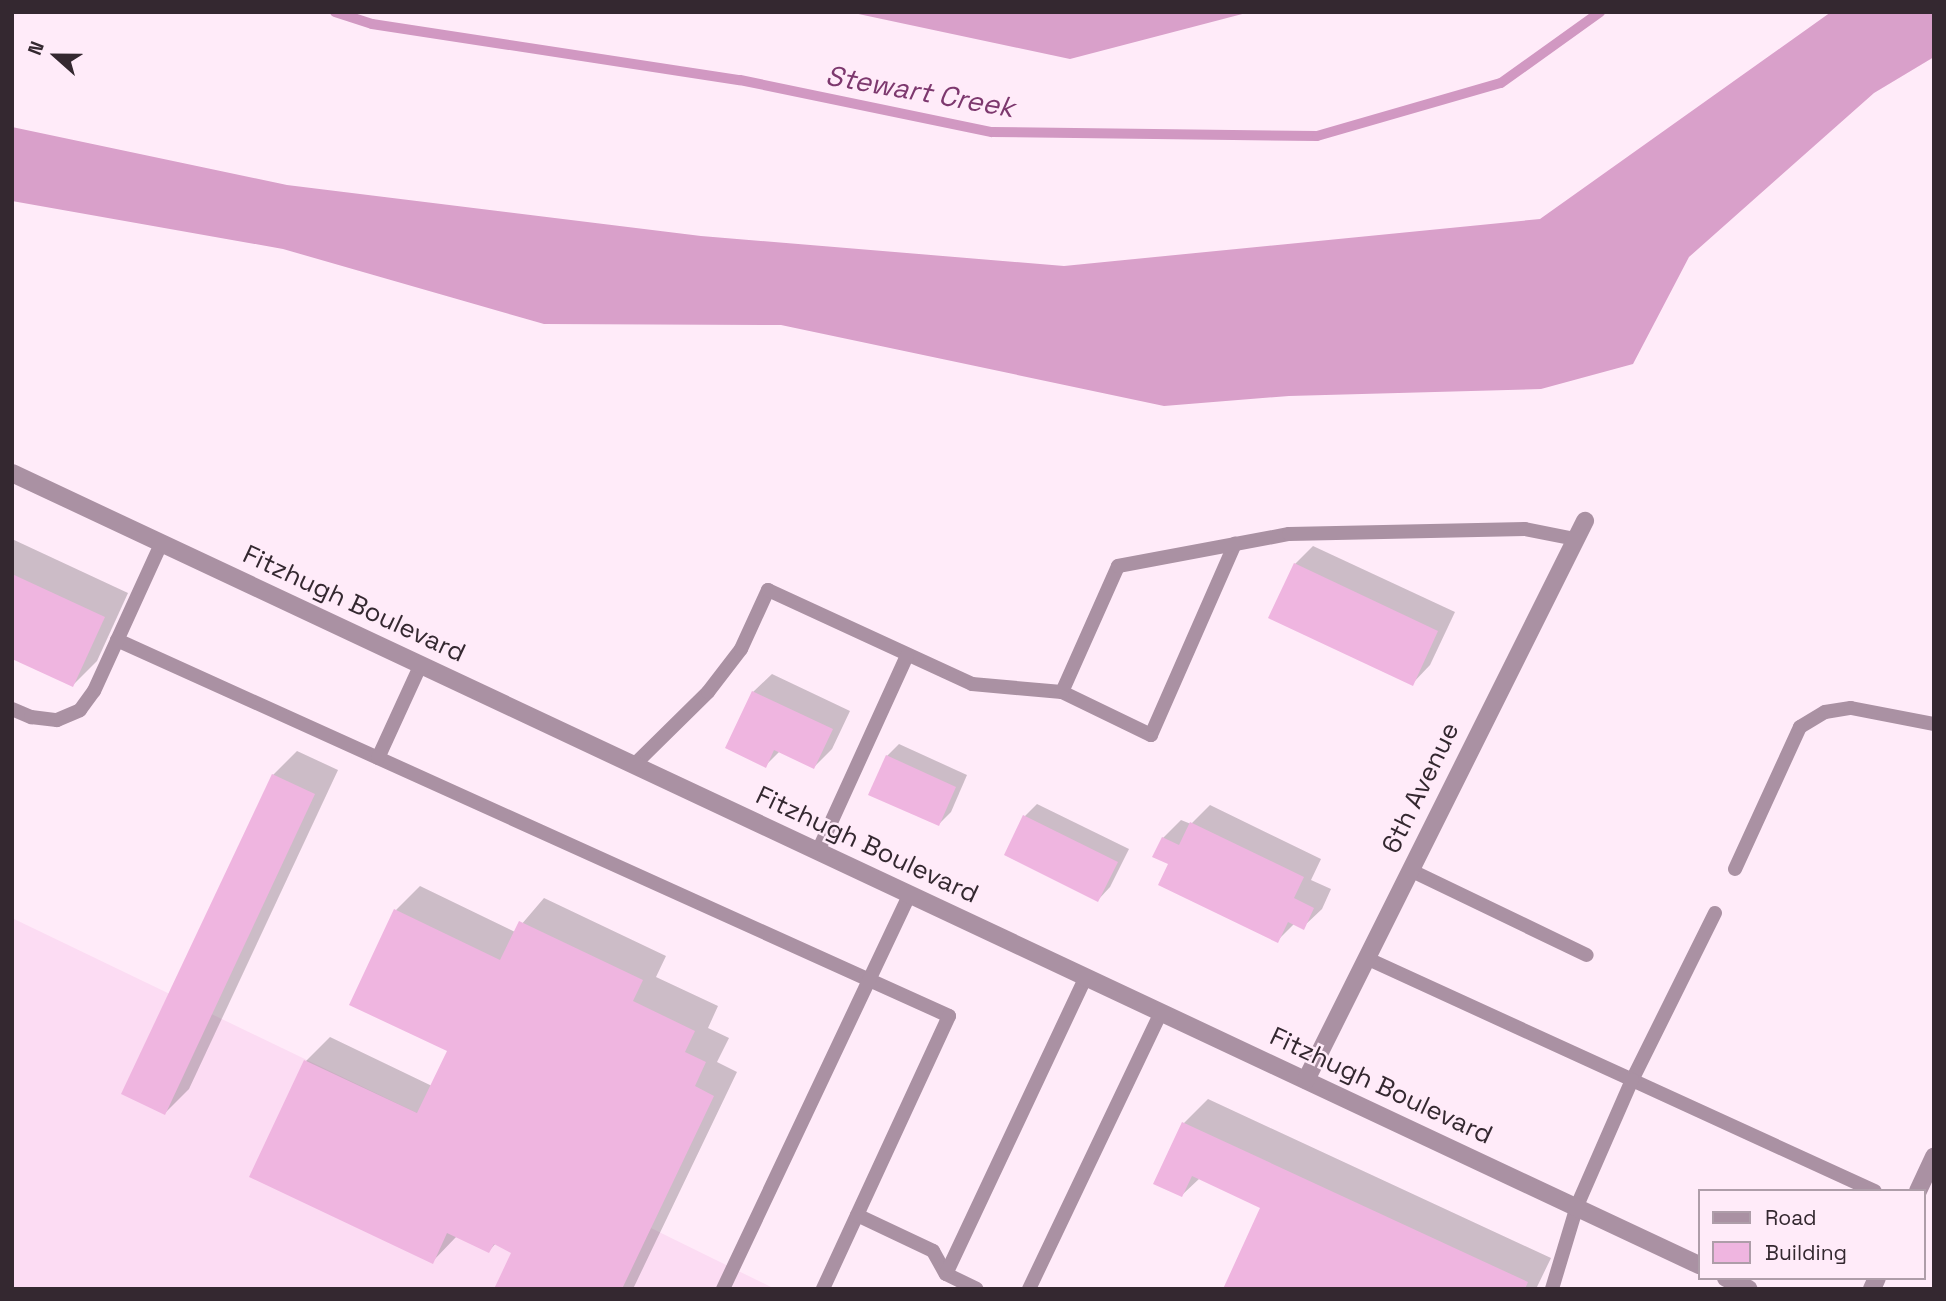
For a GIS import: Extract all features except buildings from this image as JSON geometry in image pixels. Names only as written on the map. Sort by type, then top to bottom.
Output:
[{"type":"street","name":"Fitzhugh Boulevard","points":[[12,474],[1698,1265]]},
{"type":"street","name":"6th Avenue","points":[[1306,1080],[1585,521]]},
{"type":"street","points":[[1919,1189],[1934,1156]]},
{"type":"street","points":[[1731,1280],[1749,1289]]},
{"type":"lane","points":[[1062,692],[1118,566],[1289,534],[1488,528],[1525,529],[1575,539]]},
{"type":"lane","points":[[12,709],[31,717],[57,720],[80,710],[94,691],[161,544]]},
{"type":"lane","points":[[635,764],[716,681],[741,649],[768,590],[972,684],[1062,692],[1151,735],[1236,544]]},
{"type":"lane","points":[[117,640],[949,1016],[823,1289]]},
{"type":"lane","points":[[818,851],[907,656]]},
{"type":"lane","points":[[378,758],[421,664]]},
{"type":"lane","points":[[1735,869],[1800,727],[1825,712],[1851,708],[1934,724]]},
{"type":"lane","points":[[1410,870],[1587,955]]},
{"type":"lane","points":[[723,1289],[910,894]]},
{"type":"lane","points":[[1552,1289],[1577,1206],[1632,1080],[1715,913]]},
{"type":"lane","points":[[1366,958],[1871,1189]]},
{"type":"lane","points":[[946,1274],[1086,977]]},
{"type":"lane","points":[[1029,1289],[1161,1012]]},
{"type":"lane","points":[[858,1215],[933,1251],[946,1274],[977,1289]]},
{"type":"shaded area","points":[[849,12],[1250,12],[1070,59]]},
{"type":"shaded area","points":[[1831,12],[1934,12],[1934,57],[1874,93],[1689,257],[1633,364],[1541,389],[1289,396],[1164,406],[781,325],[544,324],[283,249],[12,201],[12,127],[287,185],[701,236],[1064,266],[1540,219]]},
{"type":"shaded area","points":[[12,918],[417,1113],[775,1289],[12,1289]]},
{"type":"waterway","name":"Stewart Creek","points":[[335,12],[372,24],[740,80],[992,132],[1317,136],[1501,83],[1600,12]]}]
